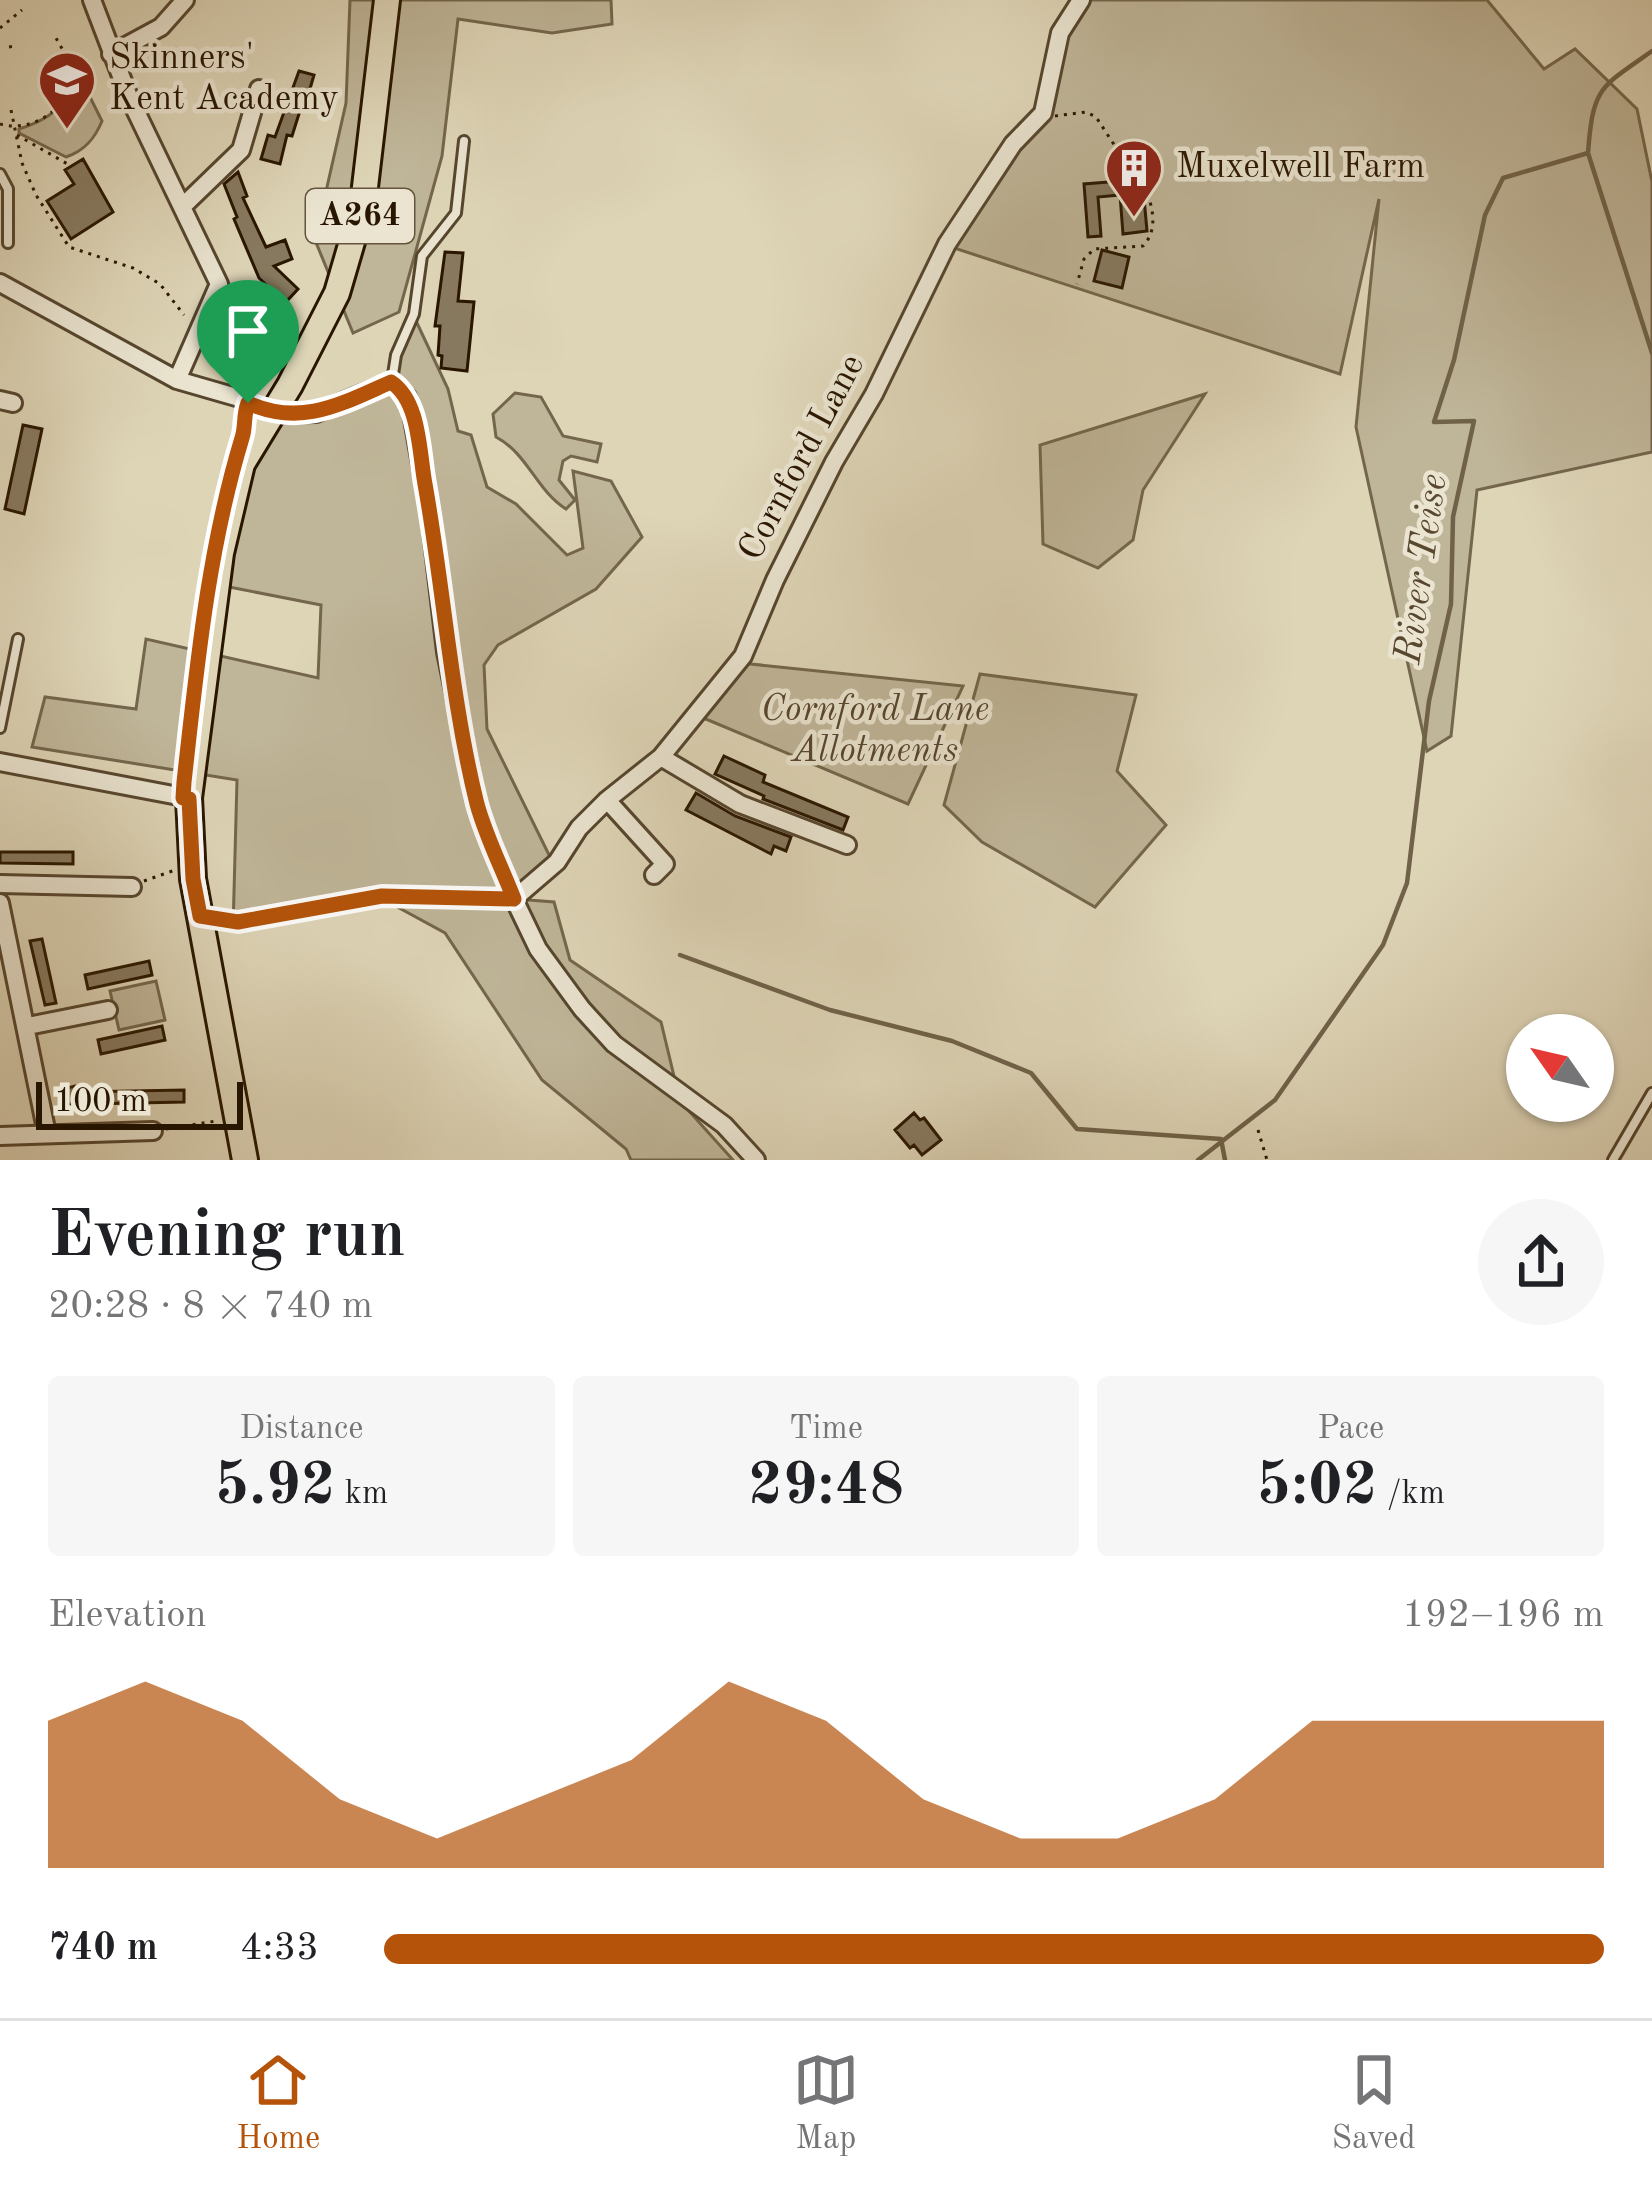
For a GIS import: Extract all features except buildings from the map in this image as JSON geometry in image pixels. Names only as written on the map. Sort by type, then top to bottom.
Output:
[{"type":"main road","name":"A264","points":[[244,1160],[193,879],[189,799],[220,553],[242,464],[338,293],[363,204],[387,0]]},
{"type":"street","points":[[92,0],[111,54],[219,284],[177,380]]},
{"type":"street","points":[[111,54],[161,28],[185,0]]},
{"type":"street","name":"Cornford Lane","points":[[514,899],[557,862],[579,828],[607,800],[661,757],[743,656],[775,580],[947,244],[1013,144],[1043,113],[1060,33],[1081,0]]},
{"type":"street","points":[[183,206],[241,149],[259,89]]},
{"type":"street","points":[[0,283],[177,380],[243,399],[273,414],[316,413],[391,382],[407,397],[430,514],[446,652],[478,808],[514,899],[538,949],[582,1009],[614,1043],[724,1125],[756,1160]]},
{"type":"street","points":[[661,757],[740,804],[847,845]]},
{"type":"street","points":[[0,762],[189,799]]},
{"type":"street","points":[[607,800],[665,864],[654,875]]},
{"type":"street","points":[[0,884],[132,888]]},
{"type":"street","points":[[0,903],[47,1134]]},
{"type":"street","points":[[28,1026],[108,1011]]},
{"type":"street","points":[[0,1136],[152,1131]]},
{"type":"lane","points":[[391,382],[396,355],[414,314],[422,256],[456,213],[464,141]]},
{"type":"lane","points":[[0,174],[8,189],[8,243]]},
{"type":"lane","points":[[219,284],[250,374]]},
{"type":"lane","points":[[0,728],[18,640]]},
{"type":"lane","points":[[1612,1160],[1652,1093]]},
{"type":"path","points":[[0,28],[22,10]]},
{"type":"path","points":[[14,131],[43,120],[66,93],[71,72],[56,38]]},
{"type":"path","points":[[11,110],[36,195],[69,247],[133,268],[160,284],[184,315]]},
{"type":"path","points":[[1043,113],[1086,112],[1096,117],[1149,197],[1153,212],[1150,238],[1143,246],[1094,249],[1084,259],[1077,284]]},
{"type":"path","points":[[0,124],[71,166]]},
{"type":"path","points":[[132,888],[181,868]]},
{"type":"path","points":[[200,916],[238,922],[382,896],[514,899]]},
{"type":"path","points":[[152,1131],[226,1120]]},
{"type":"path","points":[[1258,1130],[1267,1160]]},
{"type":"green space","points":[[350,0],[611,0],[612,24],[552,33],[458,19],[442,156],[399,312],[353,333],[315,240],[346,103]]},
{"type":"green space","points":[[1081,0],[1487,0],[1544,69],[1575,49],[1637,109],[1652,182],[1652,452],[1477,490],[1451,736],[1427,751],[1356,427],[1379,199],[1340,374],[948,246],[1043,113]]},
{"type":"green space","points":[[73,63],[102,121],[88,143],[66,157],[19,129],[42,120],[59,106],[69,88]]},
{"type":"green space","points":[[417,323],[448,389],[458,431],[471,435],[487,487],[516,504],[567,555],[583,548],[573,471],[611,481],[642,537],[596,589],[498,645],[484,665],[487,729],[554,865],[516,899],[554,902],[570,960],[661,1022],[680,1101],[733,1160],[631,1160],[626,1149],[542,1080],[445,933],[390,903],[233,930],[237,780],[32,747],[45,697],[136,709],[146,639],[318,678],[321,605],[219,585],[237,496],[269,425],[395,384],[406,333]]},
{"type":"green space","points":[[515,393],[541,397],[563,436],[601,444],[597,462],[571,456],[563,461],[559,480],[575,500],[566,509],[496,437],[493,414]]},
{"type":"green space","points":[[1205,394],[1143,490],[1133,540],[1098,568],[1043,544],[1040,445]]},
{"type":"green space","name":"Cornford Lane Allotments","points":[[741,663],[963,686],[908,804],[701,717]]},
{"type":"green space","points":[[980,674],[1136,695],[1117,771],[1166,825],[1095,907],[982,842],[944,805]]},
{"type":"green space","points":[[156,981],[165,1020],[119,1030],[110,991]]},
{"type":"waterway","points":[[1652,51],[1602,91],[1593,114],[1588,153],[1652,353]]},
{"type":"waterway","name":"River Teise","points":[[1198,1160],[1275,1100],[1383,945],[1407,883],[1429,701],[1451,604],[1453,517],[1474,421],[1434,422],[1454,360],[1485,215],[1503,178],[1588,153]]},
{"type":"waterway","points":[[680,955],[830,1010],[952,1041],[1031,1073],[1077,1129],[1221,1139]]},
{"type":"waterway","points":[[1221,1139],[1225,1160]]},
{"type":"place","name":"Skinners' Kent Academy","points":[[67,131]]},
{"type":"place","name":"Muxelwell Farm","points":[[1134,219]]},
{"type":"route","points":[[391,382],[407,397],[430,514],[446,652],[478,808],[514,899],[382,896],[238,922],[200,916],[184,782],[205,600],[248,403],[273,414],[316,413],[391,382]]}]
